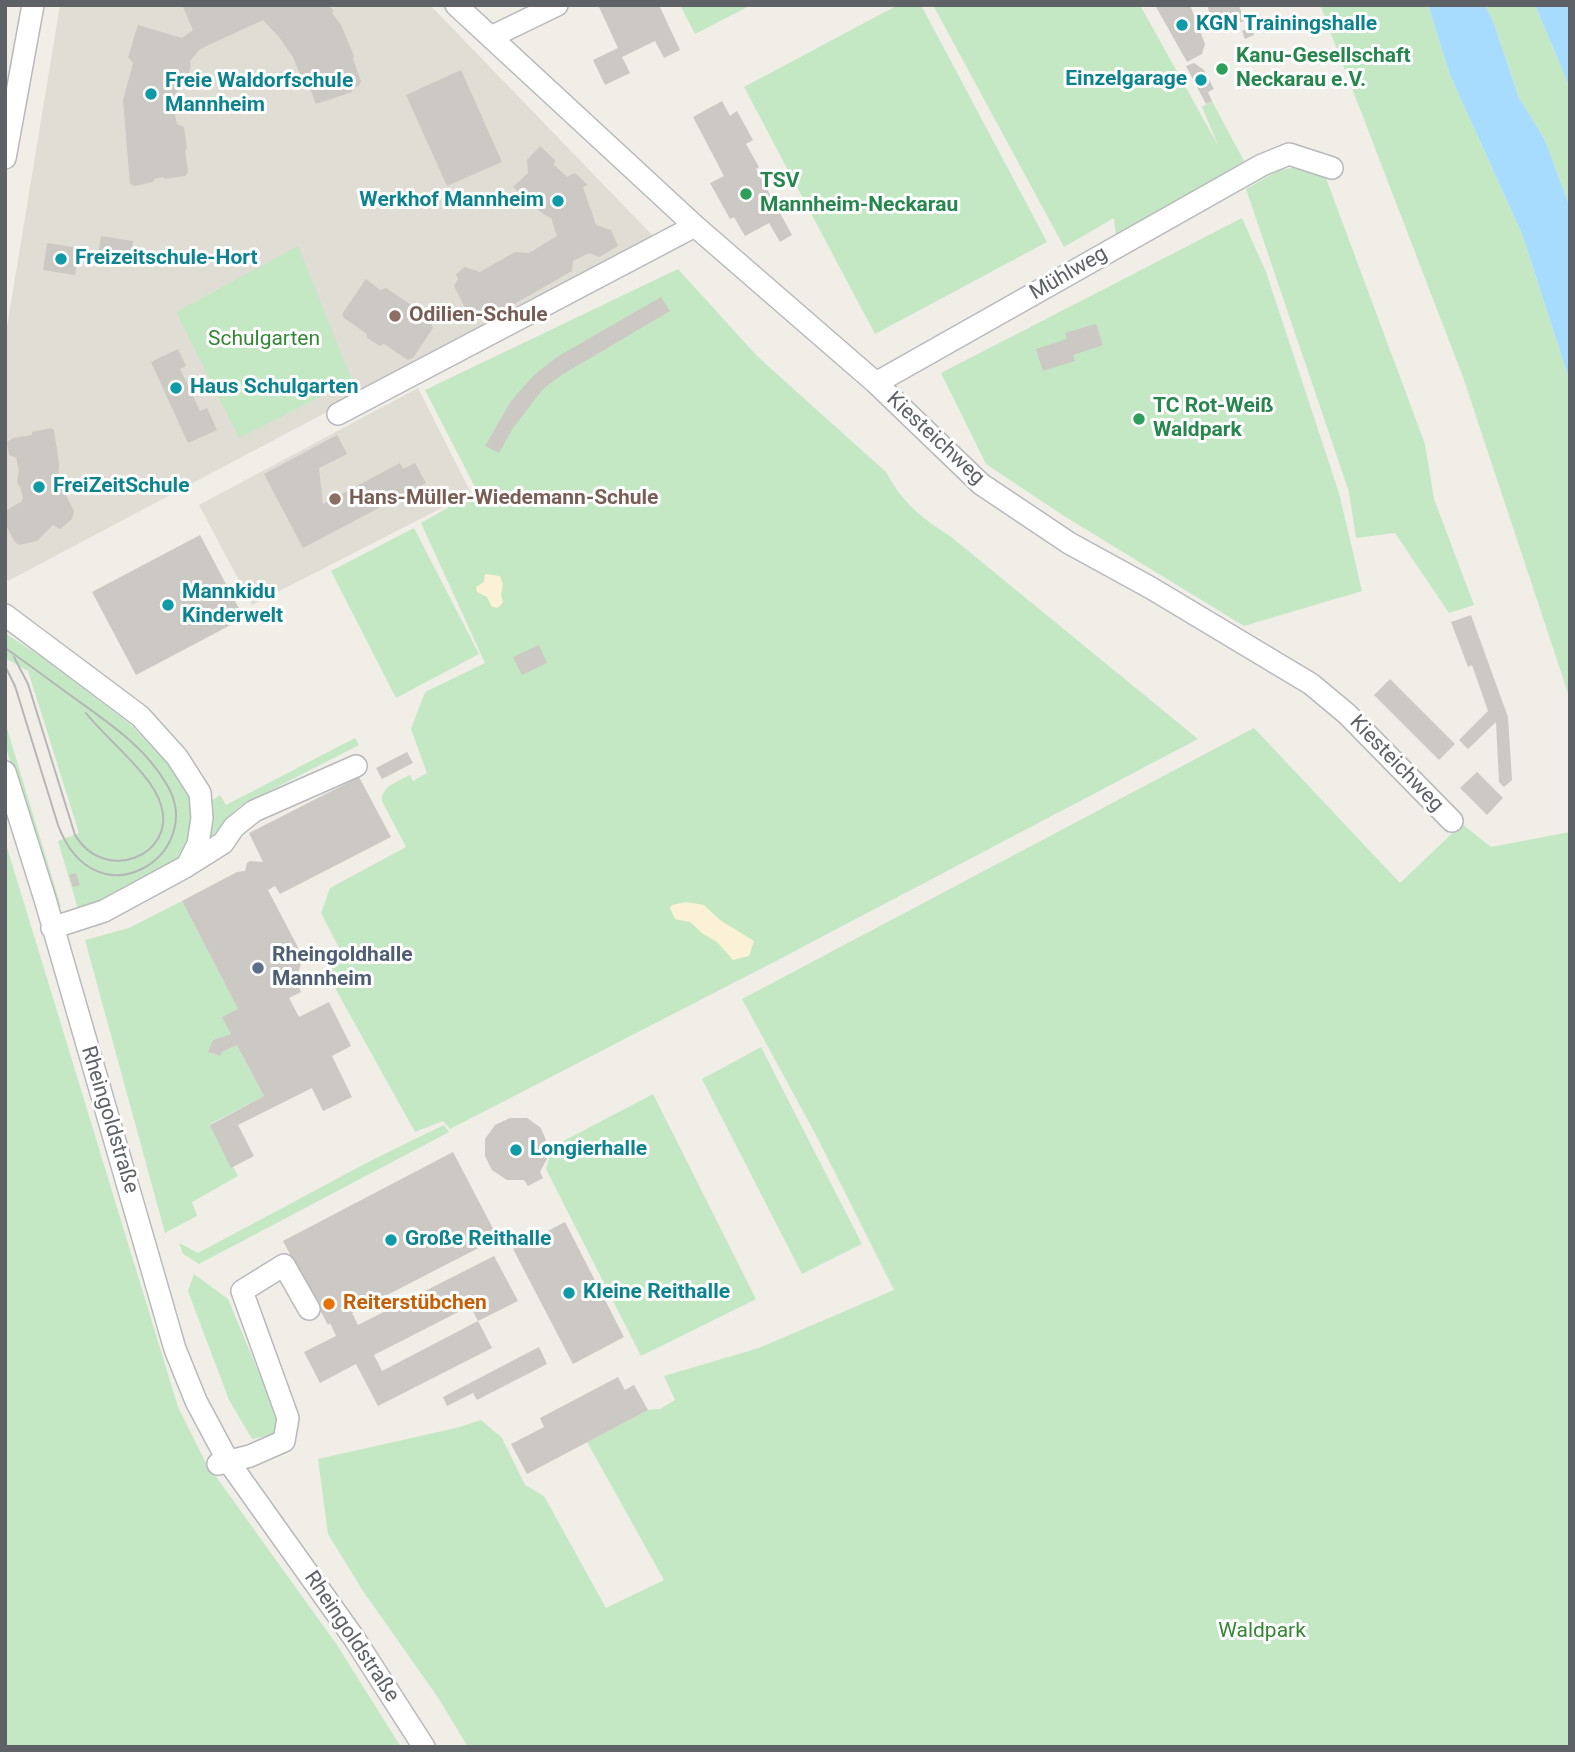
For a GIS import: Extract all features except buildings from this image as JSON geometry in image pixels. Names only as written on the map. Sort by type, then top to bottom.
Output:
[{"type":"street","points":[[5,158],[33,5]]},
{"type":"street","name":"Kiesteichweg","points":[[456,5],[695,226],[876,383],[981,484],[1069,543],[1151,588],[1311,684],[1347,714],[1452,821]]},
{"type":"street","points":[[491,37],[557,5]]},
{"type":"street","name":"Mühlweg","points":[[876,383],[1262,165],[1289,154],[1332,168]]},
{"type":"street","points":[[338,414],[695,226]]},
{"type":"street","points":[[5,615],[140,716],[162,738],[190,775],[200,793],[202,818],[198,844],[187,866]]},
{"type":"street","points":[[52,928],[104,911],[187,866],[223,843],[234,827],[254,811],[356,766]]},
{"type":"street","name":"Rheingoldstraße","points":[[5,772],[52,928],[146,1270],[175,1349],[189,1405],[220,1464],[424,1747]]},
{"type":"street","points":[[220,1464],[250,1457],[284,1441],[288,1418],[242,1291],[284,1265],[309,1309]]},
{"type":"shaded area","points":[[60,5],[430,5],[655,238],[8,581],[5,574],[5,339]]},
{"type":"shaded area","name":"Hans-Müller-Wiedemann-Schule","points":[[418,388],[471,493],[252,605],[199,505]]},
{"type":"green space","points":[[680,5],[751,5],[695,34]]},
{"type":"green space","points":[[898,5],[921,5],[1047,242],[875,334],[744,87]]},
{"type":"green space","points":[[933,5],[1140,5],[1219,147],[1202,107],[1212,101],[1244,161],[1116,238],[1114,218],[1064,247]]},
{"type":"green space","points":[[1320,5],[1428,5],[1450,75],[1522,234],[1570,382],[1570,699],[1463,377]]},
{"type":"green space","points":[[1485,5],[1535,5],[1570,88],[1570,207],[1544,138],[1519,98]]},
{"type":"green space","points":[[1292,168],[1324,173],[1425,444],[1434,499],[1474,605],[1449,613],[1395,533],[1356,538],[1349,492],[1246,189],[1279,170]]},
{"type":"green space","name":"TC Rot-Weiß Waldpark","points":[[1242,218],[1266,272],[1339,493],[1362,591],[1244,626],[1064,516],[986,464],[941,373]]},
{"type":"green space","name":"Schulgarten","points":[[298,246],[352,381],[239,438],[176,312]]},
{"type":"green space","points":[[678,269],[758,357],[886,472],[913,508],[1198,739],[450,1129],[443,1121],[415,1132],[329,977],[339,948],[321,913],[330,888],[406,847],[382,801],[382,796],[384,791],[396,782],[410,775],[413,781],[427,773],[411,729],[425,692],[485,663],[421,523],[477,491],[425,390]]},
{"type":"green space","points":[[414,528],[479,654],[396,698],[331,571]]},
{"type":"green space","points":[[5,633],[129,723],[187,788],[193,817],[187,842],[178,860],[126,886],[107,899],[78,909],[58,841],[79,833],[28,671],[5,658]]},
{"type":"green space","points":[[5,722],[61,907],[53,900],[5,744]]},
{"type":"green space","name":"Waldpark","points":[[1254,728],[1400,883],[1462,824],[1491,847],[1570,832],[1570,1747],[468,1747],[439,1699],[363,1591],[328,1534],[318,1459],[481,1420],[502,1438],[525,1485],[544,1496],[606,1608],[664,1580],[587,1442],[648,1410],[660,1409],[675,1400],[664,1376],[759,1348],[894,1290],[817,1137],[742,999]]},
{"type":"green space","points":[[355,738],[359,745],[240,806],[204,845],[209,803],[220,795],[226,805]]},
{"type":"green space","points":[[5,841],[178,1407],[210,1471],[337,1645],[401,1747],[5,1747]]},
{"type":"green space","points":[[182,901],[238,1009],[231,1034],[213,1040],[209,1052],[219,1056],[237,1045],[264,1096],[210,1124],[238,1176],[192,1202],[197,1216],[165,1233],[85,940],[129,928]]},
{"type":"green space","points":[[761,1047],[862,1244],[802,1274],[702,1079]]},
{"type":"green space","points":[[653,1094],[756,1299],[641,1356],[546,1169],[552,1147]]},
{"type":"green space","points":[[444,1125],[449,1132],[199,1264],[183,1254],[179,1243],[198,1253],[374,1159]]},
{"type":"green space","points":[[194,1274],[228,1299],[277,1416],[275,1434],[252,1439],[229,1400],[188,1291]]},
{"type":"sand","points":[[485,574],[500,576],[503,602],[498,608],[492,607],[487,597],[477,592],[476,587],[484,582]]},
{"type":"sand","points":[[686,902],[704,905],[720,920],[754,941],[749,956],[733,960],[717,942],[690,922],[675,919],[670,908],[672,905]]},
{"type":"water","points":[[1428,5],[1485,5],[1519,98],[1544,138],[1570,207],[1570,382],[1522,234],[1450,75]]},
{"type":"water","points":[[1535,5],[1570,5],[1570,88]]},
{"type":"tram line","points":[[5,648],[124,735],[158,771],[167,785],[176,811],[173,835],[161,855],[142,869],[120,875],[97,871],[75,855],[58,825],[15,686],[5,666]]},
{"type":"tram line","points":[[14,657],[28,684],[75,835],[88,850],[103,858],[120,861],[135,858],[149,850],[159,838],[163,823],[161,805],[139,769],[86,713]]},
{"type":"place","name":"KGN Trainingshalle","points":[[1182,25]]},
{"type":"place","name":"Kanu-Gesellschaft Neckarau e.V.","points":[[1222,69]]},
{"type":"place","name":"Einzelgarage","points":[[1201,80]]},
{"type":"place","name":"Freie Waldorfschule Mannheim","points":[[151,94]]},
{"type":"place","name":"TSV Mannheim-Neckarau","points":[[746,194]]},
{"type":"place","name":"Werkhof Mannheim","points":[[558,201]]},
{"type":"place","name":"Freizeitschule-Hort","points":[[61,259]]},
{"type":"place","name":"Odilien-Schule","points":[[395,316]]},
{"type":"place","name":"Haus Schulgarten","points":[[176,388]]},
{"type":"place","name":"TC Rot-Weiß Waldpark","points":[[1139,419]]},
{"type":"place","name":"FreiZeitSchule","points":[[39,487]]},
{"type":"place","name":"Hans-Müller-Wiedemann-Schule","points":[[335,499]]},
{"type":"place","name":"Mannkidu Kinderwelt","points":[[168,605]]},
{"type":"place","name":"Rheingoldhalle Mannheim","points":[[258,968]]},
{"type":"place","name":"Longierhalle","points":[[516,1150]]},
{"type":"place","name":"Große Reithalle","points":[[391,1240]]},
{"type":"place","name":"Kleine Reithalle","points":[[569,1293]]},
{"type":"place","name":"Reiterstübchen","points":[[329,1304]]}]
